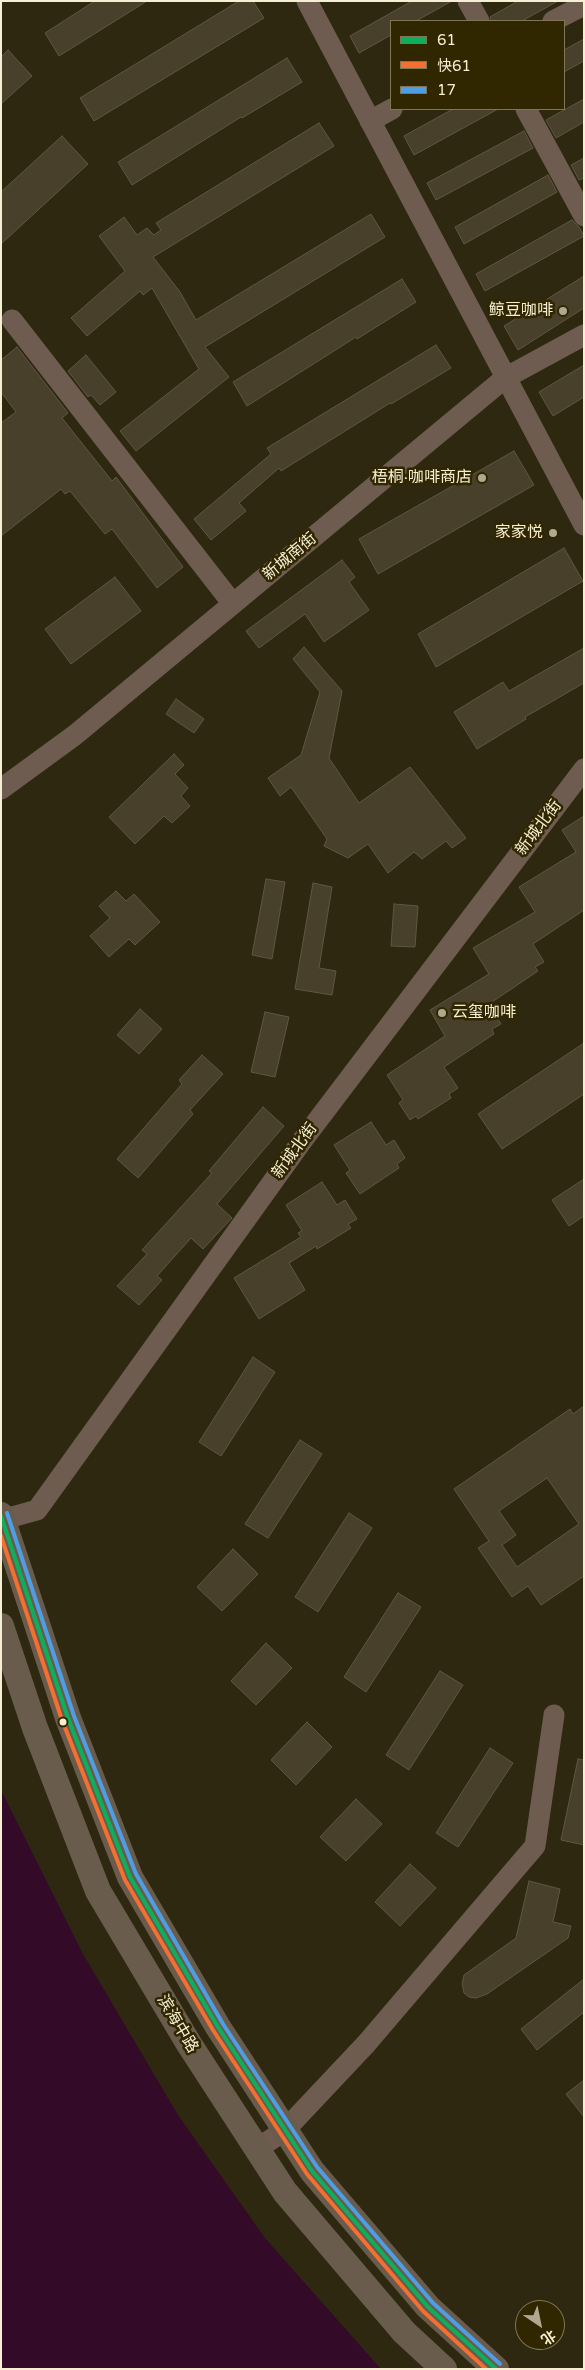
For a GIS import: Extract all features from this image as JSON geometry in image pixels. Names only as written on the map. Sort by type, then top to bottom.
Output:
[{"type":"main road","name":"滨海中路","points":[[2,1518],[68,1718],[130,1877],[218,2027],[312,2171],[428,2308],[496,2369]]},
{"type":"main road","name":"滨海中路","points":[[1,1626],[35,1728],[98,1891],[189,2044],[285,2192],[404,2332],[444,2369]]},
{"type":"street","points":[[307,1],[584,525]]},
{"type":"street","points":[[468,1],[478,20]]},
{"type":"street","points":[[555,20],[584,5]]},
{"type":"street","points":[[370,121],[390,110]]},
{"type":"street","points":[[527,110],[584,216]]},
{"type":"street","points":[[12,320],[233,604]]},
{"type":"street","name":"新城南街","points":[[1,789],[75,735],[505,378],[584,335]]},
{"type":"street","name":"新城北街","points":[[2,1518],[37,1510],[302,1141],[584,769]]},
{"type":"street","points":[[256,2149],[285,2130],[366,2044],[535,1846],[554,1715]]},
{"type":"shaded area","points":[[1,1790],[83,1954],[178,2115],[265,2238],[381,2369],[1,2369]]},
{"type":"building","points":[[95,1],[147,1],[59,56],[45,33]]},
{"type":"building","points":[[239,1],[253,1],[264,18],[94,121],[80,98]]},
{"type":"building","points":[[412,1],[452,1],[418,20],[390,20],[390,36],[359,53],[350,36]]},
{"type":"building","points":[[518,1],[558,1],[524,20],[491,20],[490,17]]},
{"type":"building","points":[[584,39],[584,61],[565,71],[565,49]]},
{"type":"building","points":[[8,50],[32,76],[1,104],[1,57]]},
{"type":"building","points":[[287,58],[302,82],[241,117],[132,185],[118,162]]},
{"type":"building","points":[[584,99],[584,122],[556,138],[546,120]]},
{"type":"building","points":[[451,110],[496,110],[414,155],[404,136]]},
{"type":"building","points":[[319,123],[334,146],[153,257],[180,292],[196,320],[371,214],[385,237],[205,347],[229,377],[136,451],[120,431],[199,369],[152,288],[143,295],[140,291],[87,336],[71,318],[125,271],[99,236],[124,217],[137,235],[147,228],[154,235],[161,230],[156,223]]},
{"type":"building","points":[[524,131],[533,148],[436,200],[427,183]]},
{"type":"building","points":[[62,136],[88,164],[1,244],[1,192]]},
{"type":"building","points":[[584,158],[584,178],[579,180],[571,165]]},
{"type":"building","points":[[548,175],[557,192],[464,244],[455,227]]},
{"type":"building","points":[[572,220],[584,236],[485,291],[476,274]]},
{"type":"building","points":[[584,276],[584,308],[518,350],[504,326]]},
{"type":"building","points":[[402,279],[416,302],[357,339],[356,337],[247,406],[233,382]]},
{"type":"building","points":[[436,345],[451,368],[390,403],[281,471],[279,468],[239,503],[246,511],[211,540],[194,519],[271,454],[267,448]]},
{"type":"building","points":[[17,347],[68,413],[62,418],[112,481],[116,477],[183,567],[157,588],[112,529],[105,534],[70,491],[65,494],[61,489],[1,536],[1,423],[16,412],[1,392],[1,360]]},
{"type":"building","points":[[86,355],[116,392],[100,405],[91,395],[88,397],[68,371]]},
{"type":"building","points":[[584,365],[584,397],[553,416],[539,392]]},
{"type":"building","points":[[514,451],[534,485],[378,574],[359,539]]},
{"type":"building","points":[[564,548],[583,581],[436,667],[418,634]]},
{"type":"building","points":[[342,560],[355,577],[349,582],[369,610],[324,642],[305,614],[259,648],[246,631]]},
{"type":"building","points":[[115,577],[141,611],[71,664],[45,629]]},
{"type":"building","points":[[304,647],[342,691],[329,758],[359,803],[410,767],[466,838],[452,848],[446,841],[422,859],[414,852],[388,873],[368,844],[348,858],[324,846],[327,839],[291,787],[280,796],[268,778],[301,755],[320,692],[293,659]]},
{"type":"building","points":[[584,648],[584,683],[525,717],[526,719],[477,749],[454,712],[503,682],[509,691]]},
{"type":"building","points":[[176,699],[204,719],[194,733],[166,714]]},
{"type":"building","points":[[174,754],[184,765],[175,774],[188,788],[181,796],[190,806],[172,823],[164,816],[135,844],[109,817]]},
{"type":"building","points":[[584,816],[584,910],[533,944],[544,962],[535,967],[538,971],[489,1004],[501,1024],[492,1029],[494,1034],[444,1067],[458,1088],[449,1094],[451,1098],[418,1119],[416,1116],[410,1120],[399,1103],[403,1100],[387,1075],[445,1036],[430,1010],[489,974],[473,948],[535,912],[519,887],[576,852],[562,830]]},
{"type":"building","points":[[266,879],[285,882],[272,959],[252,955]]},
{"type":"building","points":[[313,883],[332,887],[319,968],[336,971],[332,995],[295,989]]},
{"type":"building","points":[[116,891],[126,901],[134,894],[160,922],[135,945],[129,939],[109,957],[90,936],[110,918],[99,906]]},
{"type":"building","points":[[394,904],[418,906],[415,947],[391,946]]},
{"type":"building","points":[[140,1009],[162,1029],[139,1054],[117,1035]]},
{"type":"building","points":[[265,1012],[289,1017],[275,1077],[251,1072]]},
{"type":"building","points":[[584,1043],[584,1094],[502,1149],[478,1114]]},
{"type":"building","points":[[202,1055],[223,1074],[190,1110],[193,1114],[138,1178],[117,1159],[182,1084],[179,1080]]},
{"type":"building","points":[[263,1107],[284,1126],[217,1204],[232,1218],[203,1249],[191,1238],[157,1276],[162,1280],[139,1305],[117,1286],[147,1254],[142,1250],[212,1173],[209,1171]]},
{"type":"building","points":[[371,1122],[386,1145],[394,1140],[405,1158],[397,1164],[399,1168],[360,1194],[346,1173],[350,1170],[334,1145]]},
{"type":"building","points":[[584,1179],[584,1216],[569,1226],[552,1200]]},
{"type":"building","points":[[322,1182],[337,1205],[345,1200],[357,1219],[348,1224],[351,1228],[317,1249],[316,1246],[289,1263],[305,1290],[259,1319],[234,1278],[301,1237],[298,1233],[302,1231],[286,1205]]},
{"type":"building","points":[[253,1357],[275,1372],[221,1456],[199,1442]]},
{"type":"building","points":[[584,1406],[584,1576],[541,1605],[528,1586],[512,1597],[478,1548],[489,1541],[454,1489],[570,1409],[573,1414]],"holes":[[[547,1478],[579,1524],[517,1567],[502,1545],[516,1535],[499,1511]]]},
{"type":"building","points":[[300,1440],[322,1454],[268,1538],[245,1524]]},
{"type":"building","points":[[349,1513],[372,1528],[318,1612],[295,1597]]},
{"type":"building","points":[[233,1549],[258,1574],[222,1611],[197,1587]]},
{"type":"building","points":[[398,1593],[421,1607],[366,1692],[344,1677]]},
{"type":"building","points":[[266,1643],[292,1668],[256,1705],[231,1681]]},
{"type":"building","points":[[440,1671],[463,1685],[409,1770],[386,1755]]},
{"type":"building","points":[[307,1722],[332,1747],[296,1785],[271,1760]]},
{"type":"building","points":[[490,1748],[513,1763],[458,1847],[436,1833]]},
{"type":"building","points":[[578,1759],[584,1760],[584,1845],[561,1840]]},
{"type":"building","points":[[356,1799],[382,1824],[346,1861],[320,1837]]},
{"type":"building","points":[[410,1864],[436,1888],[400,1926],[375,1902]]},
{"type":"building","points":[[529,1881],[560,1889],[553,1922],[571,1926],[568,1938],[487,1994],[476,1998],[469,1997],[464,1993],[462,1984],[464,1975],[516,1938]]},
{"type":"building","points":[[584,1979],[584,2012],[537,2050],[521,2029]]},
{"type":"building","points":[[584,2080],[584,2117],[566,2094]]},
{"type":"transit line","name":"17","points":[[7,1513],[74,1716],[136,1874],[223,2024],[317,2167],[433,2303],[500,2364]]},
{"type":"transit line","name":"61","points":[[1,1516],[68,1718],[130,1877],[218,2027],[312,2171],[428,2307],[496,2369]]},
{"type":"transit line","name":"快61","points":[[1,1536],[62,1720],[125,1880],[213,2030],[307,2174],[423,2311],[486,2369]]},
{"type":"place","name":"鲸豆咖啡","points":[[563,311]]},
{"type":"place","name":"梧桐·咖啡商店","points":[[482,478]]},
{"type":"place","name":"家家悦","points":[[553,533]]},
{"type":"place","name":"云玺咖啡","points":[[442,1013]]}]
